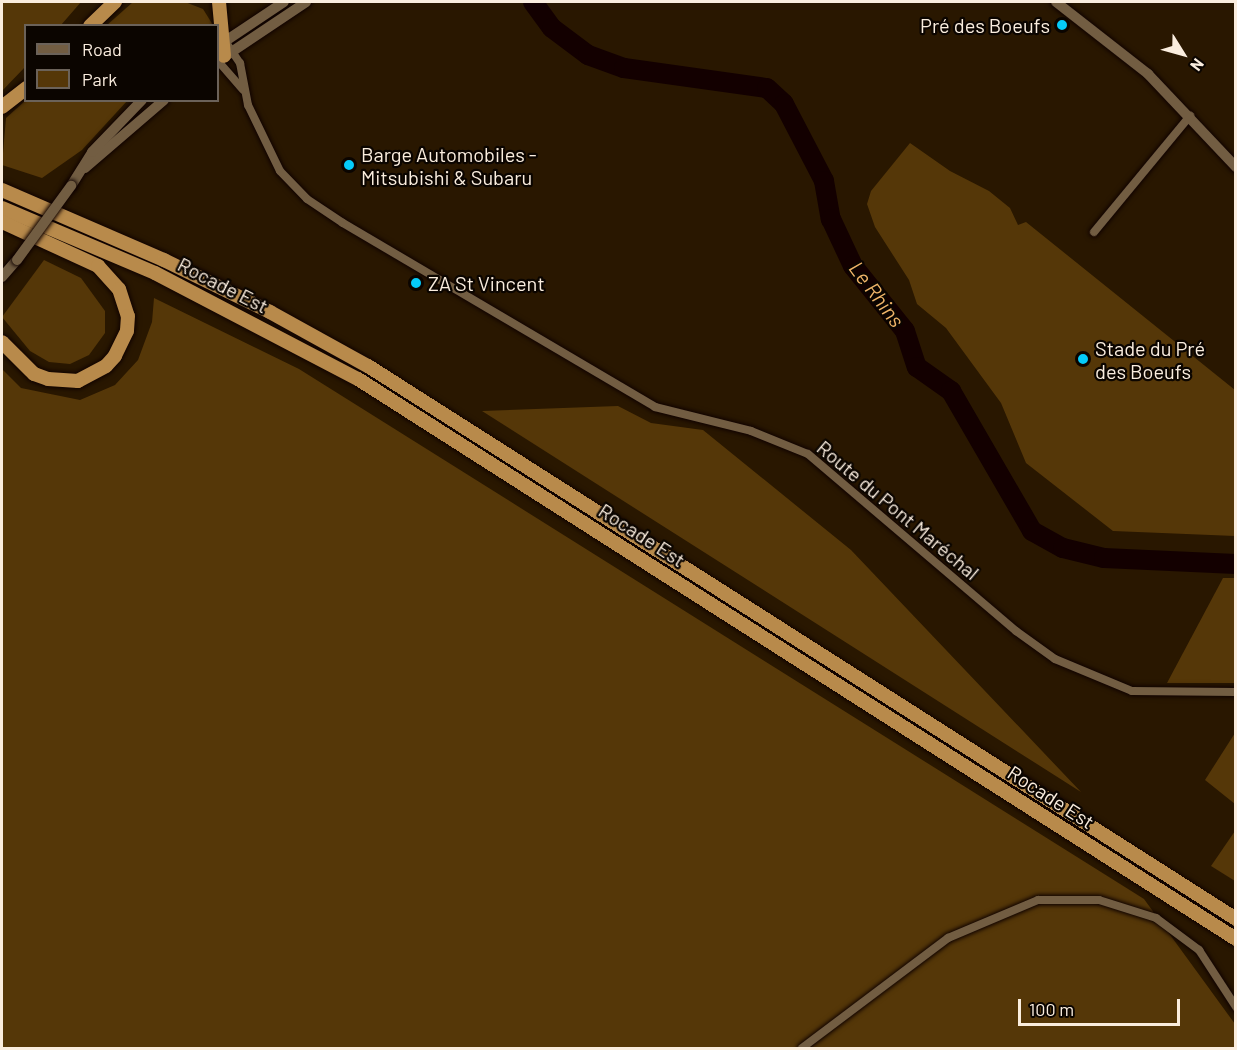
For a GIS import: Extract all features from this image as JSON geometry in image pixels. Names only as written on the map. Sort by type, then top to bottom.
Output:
[{"type":"highway","points":[[92,24],[115,2]]},
{"type":"highway","points":[[219,2],[222,52]]},
{"type":"highway","points":[[2,107],[24,90]]},
{"type":"highway","name":"Rocade Est","points":[[2,190],[164,260],[270,312],[368,366],[1236,919]]},
{"type":"highway","name":"Rocade Est","points":[[2,208],[155,273],[358,379],[1236,939]]},
{"type":"highway","points":[[2,222],[98,266],[118,289],[128,316],[127,331],[115,356],[106,366],[78,381],[48,379],[34,374],[2,342]]},
{"type":"street","points":[[222,52],[284,2]]},
{"type":"street","points":[[222,52],[306,2]]},
{"type":"street","points":[[1056,2],[1148,74],[1236,167]]},
{"type":"street","name":"Route du Pont Maréchal","points":[[222,52],[240,63],[243,90]]},
{"type":"street","name":"Route du Pont Maréchal","points":[[222,52],[243,90],[266,148],[280,171],[307,199],[655,407],[751,431],[808,454],[1016,631],[1055,659],[1132,692],[1236,692]]},
{"type":"street","points":[[2,277],[83,170],[92,152],[140,102]]},
{"type":"street","points":[[83,170],[162,102]]},
{"type":"street","points":[[1094,232],[1190,116]]},
{"type":"street","points":[[802,1048],[948,938],[1038,900],[1099,900],[1156,918],[1204,956],[1236,1006]]},
{"type":"green space","points":[[2,2],[81,2],[62,24],[24,24],[24,68],[2,91]]},
{"type":"green space","points":[[133,2],[185,2],[203,9],[212,24],[108,24]]},
{"type":"green space","points":[[24,102],[126,102],[82,150],[42,178],[2,165],[6,118]]},
{"type":"green space","name":"Stade du Pré des Boeufs","points":[[910,143],[950,171],[989,191],[1010,208],[1018,225],[1026,222],[1235,390],[1235,536],[1113,531],[1026,463],[1001,403],[946,328],[917,304],[909,280],[875,227],[867,204],[871,191]]},
{"type":"green space","points":[[44,260],[81,278],[105,311],[105,333],[89,355],[70,364],[49,362],[30,351],[2,317]]},
{"type":"green space","points":[[154,298],[299,369],[1144,899],[1235,1024],[1235,1048],[2,1048],[2,369],[21,388],[80,400],[115,385],[138,360],[152,322]]},
{"type":"green space","points":[[618,406],[651,423],[703,430],[851,550],[1081,792],[482,411]]},
{"type":"green space","points":[[1223,578],[1235,578],[1235,683],[1167,683]]},
{"type":"green space","points":[[1235,733],[1235,804],[1205,780]]},
{"type":"green space","points":[[1235,831],[1235,881],[1211,866]]},
{"type":"waterway","name":"Le Rhins","points":[[533,2],[552,28],[588,55],[624,68],[767,88],[784,104],[824,181],[831,219],[853,266],[905,331],[917,367],[951,391],[1032,531],[1063,548],[1104,558],[1236,564]]},
{"type":"place","name":"Pré des Boeufs","points":[[1062,25]]},
{"type":"place","name":"Barge Automobiles - Mitsubishi & Subaru","points":[[349,165]]},
{"type":"place","name":"ZA St Vincent","points":[[416,283]]},
{"type":"place","name":"Stade du Pré des Boeufs","points":[[1083,359]]}]
